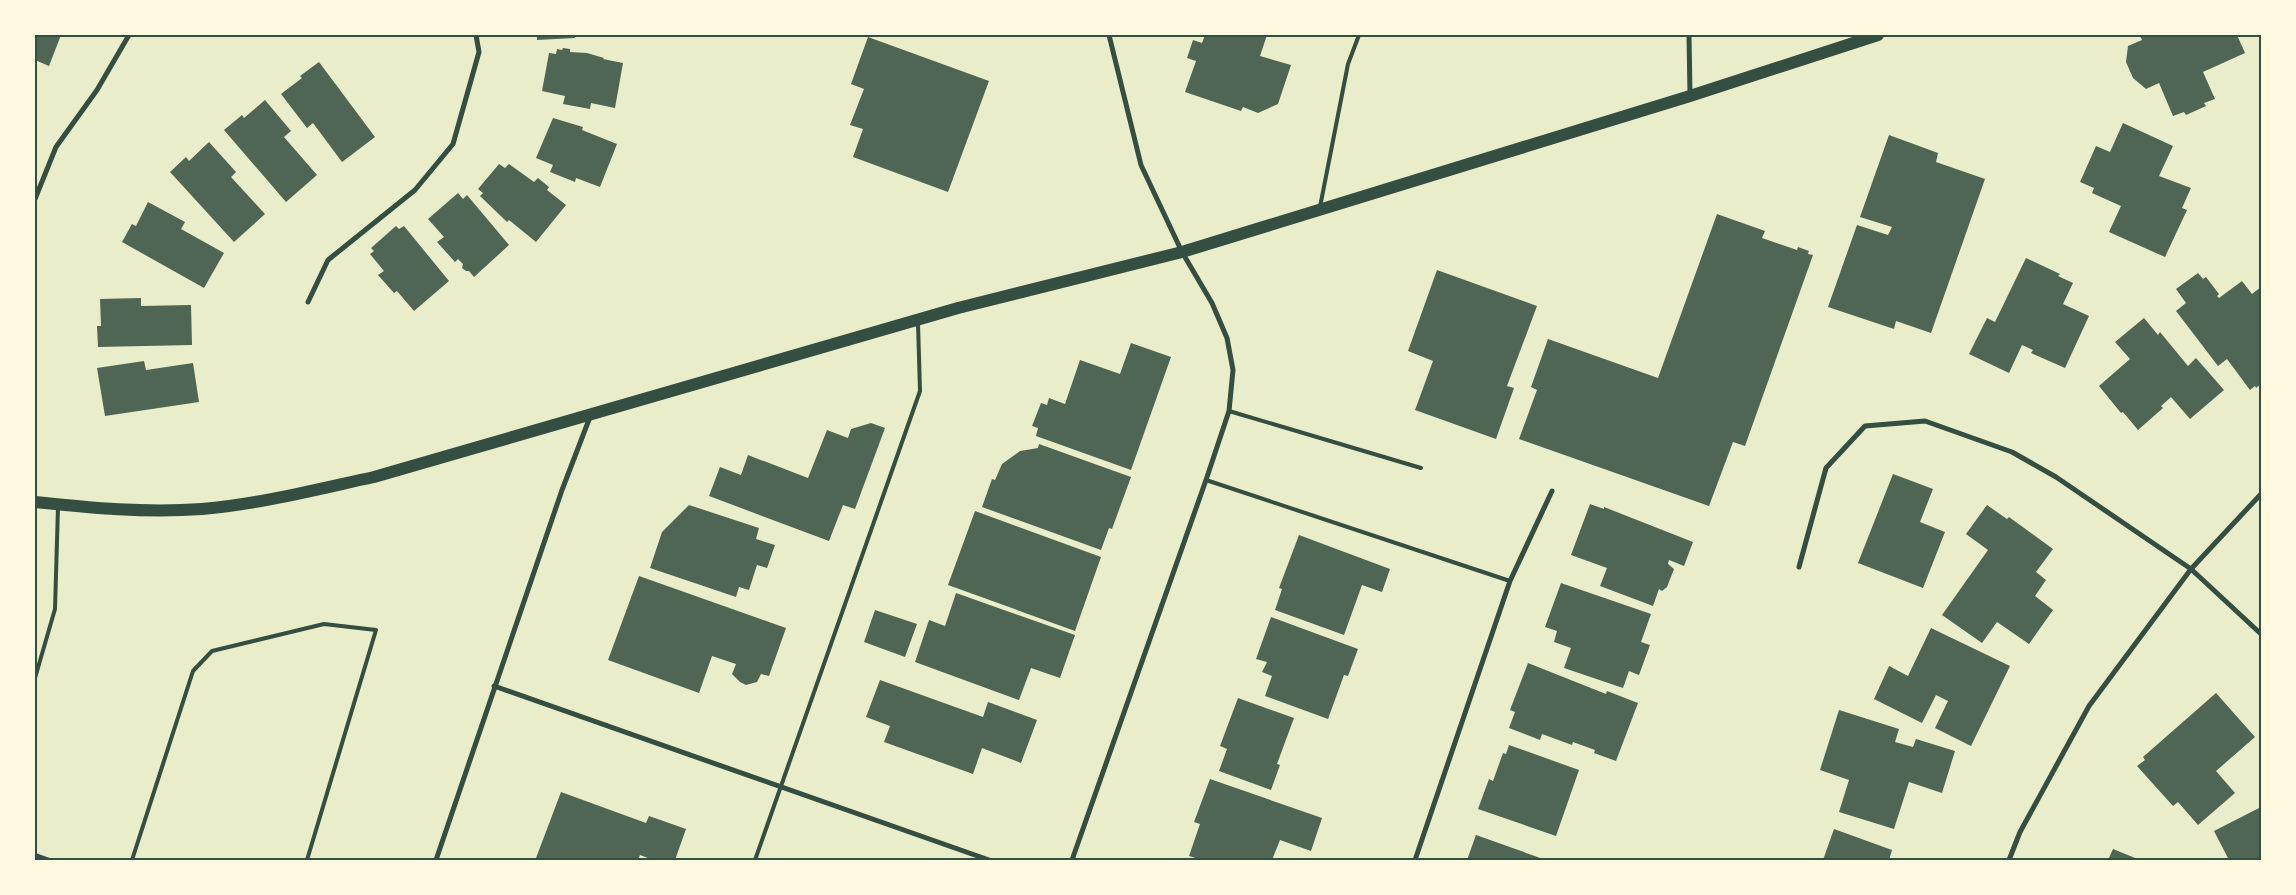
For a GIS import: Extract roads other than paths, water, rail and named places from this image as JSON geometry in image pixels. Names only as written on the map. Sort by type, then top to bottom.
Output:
[{"type":"main road","points":[[35,502],[114,511],[202,509],[279,497],[374,477],[918,320],[1182,252],[1690,96],[1878,35]]},
{"type":"street","points":[[35,199],[56,147],[97,90],[129,35]]},
{"type":"street","points":[[308,302],[328,260],[415,190],[453,144],[479,52],[476,35]]},
{"type":"street","points":[[1072,860],[1229,411],[1233,370],[1227,338],[1212,303],[1182,252],[1141,165],[1109,35]]},
{"type":"street","points":[[1689,35],[1690,96]]},
{"type":"street","points":[[436,860],[494,686],[562,490],[590,416]]},
{"type":"street","points":[[1799,567],[1826,468],[1865,426],[1925,421],[2012,452],[2056,477],[2191,569],[2261,634]]},
{"type":"street","points":[[1415,860],[1510,581],[1552,491]]},
{"type":"street","points":[[2009,860],[2020,832],[2089,706],[2191,569],[2261,494]]},
{"type":"street","points":[[494,686],[989,860]]},
{"type":"lane","points":[[1319,209],[1348,64],[1359,35]]},
{"type":"lane","points":[[755,860],[920,391],[918,320]]},
{"type":"lane","points":[[1229,411],[1421,468]]},
{"type":"lane","points":[[1206,480],[1510,581]]},
{"type":"lane","points":[[35,678],[55,609],[58,505]]},
{"type":"lane","points":[[132,860],[194,671],[212,651],[324,624],[376,630],[307,860]]},
{"type":"lane","points":[[35,855],[49,860]]}]
